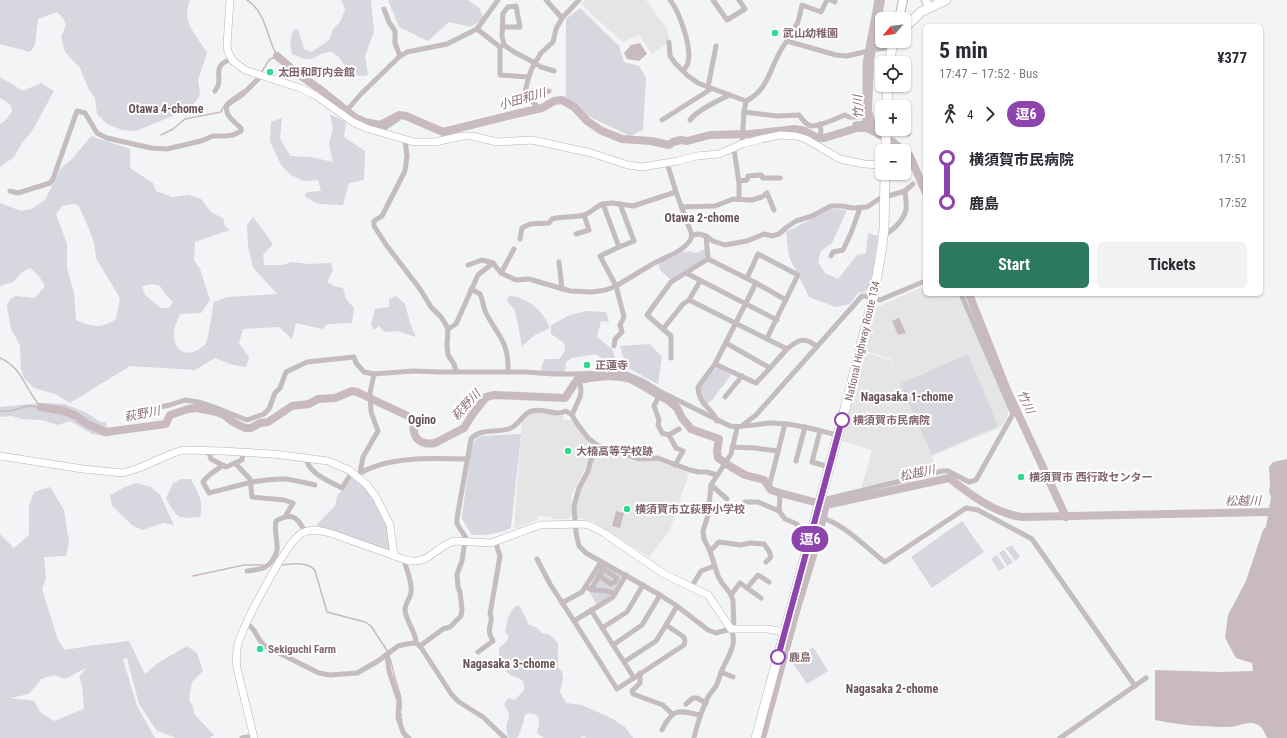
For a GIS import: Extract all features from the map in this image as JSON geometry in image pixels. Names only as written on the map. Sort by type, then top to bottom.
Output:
[{"type":"highway","points":[[911,20],[927,4],[946,0]]},
{"type":"highway","name":"National Highway Route 134","points":[[756,738],[874,298],[883,236],[885,180]]},
{"type":"main road","points":[[900,12],[903,0]]},
{"type":"street","points":[[230,0],[227,45],[228,52],[232,59],[245,70],[300,88],[315,95],[343,115],[366,128],[404,140],[431,142],[465,136],[497,142],[532,140],[591,153],[632,166],[646,166],[697,156],[719,154],[734,149],[742,144],[780,135],[796,136],[806,139],[833,156],[847,161],[875,165]]},
{"type":"street","points":[[343,115],[360,94],[400,56],[407,52],[447,44],[477,29],[498,0]]},
{"type":"street","points":[[546,0],[562,18]]},
{"type":"street","points":[[536,105],[526,93],[528,77],[541,53],[553,42],[556,28],[562,18],[579,0]]},
{"type":"street","points":[[670,0],[675,7],[685,29],[689,62],[684,70]]},
{"type":"street","points":[[713,0],[727,20],[745,9],[739,0]]},
{"type":"street","points":[[742,144],[746,101],[759,92],[766,82],[779,51],[787,41],[798,22],[802,5],[821,12],[827,0]]},
{"type":"street","points":[[855,124],[865,123],[864,71],[877,0]]},
{"type":"street","points":[[503,27],[520,27],[516,6],[508,7],[503,13],[500,75],[528,77]]},
{"type":"street","points":[[494,7],[503,13]]},
{"type":"street","points":[[384,9],[388,22],[395,31],[394,43],[400,56]]},
{"type":"street","points":[[477,29],[502,46],[535,63],[541,68],[554,71]]},
{"type":"street","points":[[787,41],[836,55],[846,56],[881,48]]},
{"type":"street","points":[[669,42],[670,56],[688,76],[698,83],[746,101]]},
{"type":"street","points":[[662,120],[710,88],[716,46]]},
{"type":"street","points":[[215,91],[219,84],[218,74],[220,68],[225,61],[232,59]]},
{"type":"street","points":[[10,191],[18,194],[50,183],[53,179],[77,111],[85,112],[98,133],[107,138],[150,148],[168,150],[201,142],[214,136],[233,135],[241,131],[241,128],[226,114],[227,104],[242,95],[261,76]]},
{"type":"street","points":[[527,96],[549,91]]},
{"type":"street","points":[[690,120],[692,116],[729,95]]},
{"type":"street","points":[[744,112],[777,116],[799,115],[804,122],[811,126],[845,116],[858,117]]},
{"type":"street","points":[[379,132],[398,119]]},
{"type":"street","points":[[816,145],[821,132],[820,124]]},
{"type":"street","points":[[404,140],[407,156],[405,171],[382,216],[374,221],[374,226],[387,246],[420,289],[431,307],[441,317],[448,329],[448,355],[454,364],[456,371]]},
{"type":"street","points":[[734,149],[739,181],[739,199]]},
{"type":"street","points":[[468,265],[482,260],[493,263],[501,273],[516,280],[529,279],[570,291],[592,292],[606,290],[616,286],[652,264],[676,252],[691,239],[692,235],[676,192],[667,162]]},
{"type":"street","points":[[739,181],[747,180],[748,176],[761,175],[763,178],[780,178]]},
{"type":"street","points":[[692,235],[699,234],[706,236],[724,245],[747,241],[764,234],[772,236],[779,234],[796,222],[831,206],[854,208],[867,207],[885,196],[905,191],[913,184]]},
{"type":"street","points":[[883,236],[890,232],[902,219],[906,210],[905,191]]},
{"type":"street","points":[[520,238],[522,228],[526,225],[549,223],[552,219],[558,217],[584,215],[596,206],[603,204],[633,206],[676,192]]},
{"type":"street","points":[[681,206],[716,206],[733,199],[752,200],[762,197],[768,193],[774,210]]},
{"type":"street","points":[[603,204],[618,247]]},
{"type":"street","points":[[620,204],[634,241],[600,256],[616,286],[624,317]]},
{"type":"street","points":[[831,256],[833,252],[843,250],[860,208]]},
{"type":"street","points":[[576,234],[590,230],[584,215]]},
{"type":"street","points":[[706,236],[708,259]]},
{"type":"street","points":[[501,273],[514,249]]},
{"type":"street","points":[[747,278],[758,254],[798,275],[767,338]]},
{"type":"street","points":[[671,358],[671,336],[647,315],[671,282],[708,259]]},
{"type":"street","points":[[708,259],[747,278],[786,300]]},
{"type":"street","points":[[559,262],[562,289]]},
{"type":"street","points":[[448,329],[456,324],[478,274],[493,263]]},
{"type":"street","points":[[686,273],[777,320]]},
{"type":"street","points":[[663,329],[683,304],[689,300],[700,281]]},
{"type":"street","points":[[135,412],[170,405],[185,400],[214,407],[247,420],[264,414],[269,409],[275,393],[280,388],[286,372],[307,362],[354,357],[356,363],[364,372],[374,374],[413,371],[508,371],[554,374],[622,372],[645,382],[659,395],[717,421],[737,428],[756,415],[862,296],[880,300],[923,282]]},
{"type":"street","points":[[717,421],[716,417],[700,400],[698,387],[716,364],[756,283]]},
{"type":"street","points":[[471,289],[480,294],[485,312],[504,343],[509,358],[508,371]]},
{"type":"street","points":[[820,502],[948,471],[969,482],[976,480],[1013,414],[962,296]]},
{"type":"street","points":[[689,300],[736,322],[787,350]]},
{"type":"street","points":[[614,346],[615,339],[622,332],[620,325],[624,317],[630,311]]},
{"type":"street","points":[[716,364],[756,383],[787,350],[798,341],[809,340],[816,346]]},
{"type":"street","points":[[726,342],[770,368]]},
{"type":"street","points":[[306,457],[306,463],[317,474],[342,488],[356,474],[378,431],[370,412],[370,393],[374,374]]},
{"type":"street","points":[[572,414],[580,397],[581,391],[579,374]]},
{"type":"street","points":[[725,397],[742,376]]},
{"type":"street","points":[[659,395],[654,406],[659,420],[658,425],[662,434],[669,435],[678,429]]},
{"type":"street","points":[[247,624],[251,626],[262,644],[265,646],[323,674],[330,675],[357,673],[401,645],[418,644],[443,629],[450,627],[460,616],[462,609],[457,574],[463,557],[466,541],[457,524],[457,518],[471,439],[475,434],[511,428],[526,414],[534,410],[542,409],[556,413],[566,411],[572,414],[588,438],[595,444],[639,459],[658,458],[699,472],[707,472],[717,475]]},
{"type":"street","points":[[743,425],[785,424],[805,427],[838,436]]},
{"type":"street","points":[[770,483],[785,424]]},
{"type":"street","points":[[796,461],[805,427]]},
{"type":"street","points":[[732,630],[733,600],[722,583],[714,566],[710,551],[704,539],[703,531],[708,515],[711,485],[727,460],[737,428]]},
{"type":"street","points":[[820,431],[812,462],[829,467]]},
{"type":"street","points":[[669,435],[676,448],[683,451],[675,465]]},
{"type":"street","points":[[595,444],[588,471],[575,498],[574,506],[576,533],[579,546],[617,578],[615,582],[611,584]]},
{"type":"street","points":[[732,447],[778,451]]},
{"type":"street","points":[[0,456],[82,469],[123,473],[183,450],[243,452],[306,457],[328,461],[356,474],[376,497],[390,525],[394,556]]},
{"type":"street","points":[[208,450],[211,458],[226,466],[242,460],[243,452]]},
{"type":"street","points":[[356,474],[373,467],[405,460],[431,458],[467,459]]},
{"type":"street","points":[[235,463],[250,479],[252,497],[284,500],[293,503],[285,517]]},
{"type":"street","points":[[223,465],[215,472],[208,475],[203,482],[209,493],[251,482],[286,479],[315,485]]},
{"type":"street","points":[[711,485],[727,499]]},
{"type":"street","points":[[778,511],[780,496]]},
{"type":"street","points":[[745,502],[758,502],[778,511],[785,519],[797,524],[802,535],[810,537]]},
{"type":"street","points":[[816,516],[827,519],[845,530],[885,562],[966,508],[978,510],[1032,539],[1135,686]]},
{"type":"street","points":[[247,571],[267,566],[275,556],[277,549],[275,527],[276,521],[285,517],[296,517],[301,522],[305,532]]},
{"type":"street","points":[[242,738],[254,737],[236,660],[238,645],[258,601],[276,568],[296,539],[305,532],[315,531],[332,534],[394,556],[416,562],[421,561],[450,542],[466,541],[486,544],[496,542],[540,525],[575,524],[585,524],[593,527],[664,574],[692,586],[708,595],[732,630],[734,636],[731,651],[721,672],[717,686],[709,696],[700,715],[694,738]]},
{"type":"street","points":[[478,652],[493,640],[489,629],[492,620],[490,614],[500,556],[496,542]]},
{"type":"street","points":[[710,551],[719,542],[741,545],[750,543],[764,544],[771,556],[766,562]]},
{"type":"street","points":[[404,559],[409,576],[411,591],[405,611],[418,644],[452,695],[459,702],[483,717],[505,738]]},
{"type":"street","points":[[537,559],[562,603],[617,689],[684,645],[684,637],[666,626]]},
{"type":"street","points":[[562,603],[588,588],[599,575],[601,565]]},
{"type":"street","points":[[601,565],[626,575],[660,595],[708,630],[716,633],[732,630],[767,629],[785,632]]},
{"type":"street","points":[[588,588],[601,565]]},
{"type":"street","points":[[692,586],[700,571],[714,566]]},
{"type":"street","points":[[599,575],[611,584]]},
{"type":"street","points":[[574,621],[613,596],[626,575]]},
{"type":"street","points":[[747,588],[758,575],[769,582]]},
{"type":"street","points":[[731,595],[740,583],[761,598]]},
{"type":"street","points":[[609,591],[612,588],[611,584]]},
{"type":"street","points":[[602,628],[626,612],[643,585]]},
{"type":"street","points":[[588,588],[609,591],[615,594]]},
{"type":"street","points":[[613,645],[642,626],[660,595]]},
{"type":"street","points":[[624,662],[656,641],[677,606]]},
{"type":"street","points":[[591,610],[634,678]]},
{"type":"street","points":[[388,653],[390,671],[399,701],[399,721],[402,732],[407,738]]},
{"type":"street","points":[[721,672],[733,677]]},
{"type":"street","points":[[640,673],[640,683],[632,691],[633,694],[663,705],[672,714]]},
{"type":"street","points":[[1060,738],[1146,678]]},
{"type":"street","points":[[686,704],[693,698],[697,698],[706,703]]},
{"type":"street","points":[[662,730],[668,718],[672,714],[681,712],[700,715]]},
{"type":"shaded area","points":[[0,0],[190,0],[187,18],[194,34],[207,53],[198,80],[200,94],[198,99],[187,110],[136,131],[122,130],[107,124],[97,114],[95,98],[88,88],[80,68],[65,52],[61,37],[66,25],[63,18],[57,12],[38,19],[35,45],[30,52],[0,44]]},
{"type":"shaded area","points":[[340,0],[371,0],[374,32],[365,56],[368,74],[366,76],[350,75],[340,58],[332,52],[323,53],[312,59],[304,59],[292,54],[290,42],[293,30],[298,29],[304,49],[312,52],[329,40],[333,29],[340,22],[345,10],[342,1]]},
{"type":"shaded area","points":[[388,0],[468,0],[479,8],[484,18],[471,27],[449,22],[428,41],[399,27]]},
{"type":"shaded area","points":[[585,0],[646,0],[667,29],[669,42],[652,54],[639,35],[623,42],[592,15],[581,3]]},
{"type":"shaded area","points":[[580,8],[619,46],[624,62],[639,66],[646,78],[643,130],[630,136],[586,115],[566,97],[566,19]]},
{"type":"shaded area","points":[[640,43],[647,54],[639,61],[627,59],[624,53],[631,45]]},
{"type":"shaded area","points":[[0,77],[23,91],[41,83],[54,91],[32,131],[22,143],[14,157],[0,167],[0,124],[6,120],[12,111],[10,104],[0,98]]},
{"type":"shaded area","points":[[330,114],[346,122],[344,137],[365,151],[364,180],[349,183],[343,205],[318,204],[304,196],[307,192],[321,191],[318,180],[304,181],[291,175],[281,165],[270,141],[271,122],[282,118],[280,138],[290,156],[310,157],[333,162],[329,144],[333,128]]},
{"type":"shaded area","points":[[91,136],[130,149],[130,168],[153,183],[156,191],[172,197],[189,195],[201,199],[212,213],[223,218],[225,226],[230,230],[195,242],[194,260],[200,269],[210,300],[201,313],[180,314],[175,327],[174,335],[176,345],[182,351],[190,353],[205,345],[214,302],[227,297],[277,294],[253,267],[248,246],[247,225],[253,217],[273,244],[263,255],[264,265],[283,265],[291,262],[309,264],[331,263],[333,270],[327,282],[334,286],[343,288],[346,299],[354,308],[352,323],[327,324],[323,329],[296,323],[292,339],[279,327],[243,329],[239,343],[249,357],[246,367],[233,365],[215,358],[195,370],[130,366],[70,403],[55,394],[34,388],[24,378],[21,369],[20,345],[11,329],[7,306],[10,299],[16,296],[35,298],[45,286],[39,276],[30,268],[22,272],[13,282],[0,286],[0,203],[21,211],[31,209],[45,200],[61,168],[73,158]],"holes":[[[74,204],[79,206],[89,229],[94,243],[96,258],[120,298],[116,319],[101,326],[87,324],[76,320],[74,293],[67,268],[67,244],[56,214],[62,206]],[[152,284],[160,286],[173,302],[169,308],[161,308],[145,295],[142,286]]]},
{"type":"shaded area","points":[[831,209],[847,210],[832,243],[821,251],[818,262],[825,273],[838,279],[857,255],[866,253],[868,233],[878,236],[871,285],[865,292],[858,293],[850,304],[836,307],[809,297],[789,257],[786,232]]},
{"type":"shaded area","points":[[705,249],[706,256],[704,259],[671,280],[660,270],[658,262],[669,259],[684,251],[685,253],[690,251],[696,253]]},
{"type":"shaded area","points":[[923,287],[923,296],[960,296],[1009,410],[1007,418],[1001,427],[932,456],[937,470],[861,489],[872,450],[841,441],[865,352],[890,360],[895,369],[891,359],[865,351],[877,307]]},
{"type":"shaded area","points":[[396,296],[405,304],[410,323],[416,337],[397,331],[385,332],[379,326],[374,330],[371,324],[375,309],[389,307],[389,299]]},
{"type":"shaded area","points":[[513,296],[525,300],[536,307],[544,316],[550,328],[535,335],[522,346],[515,310],[507,301],[508,297]]},
{"type":"shaded area","points":[[587,311],[606,312],[609,322],[601,321],[597,337],[612,349],[619,369],[610,369],[603,359],[596,354],[572,358],[566,362],[565,372],[543,372],[541,367],[545,359],[559,359],[565,351],[564,343],[551,334],[551,325],[570,315]]},
{"type":"shaded area","points":[[899,318],[906,333],[898,335],[892,321]]},
{"type":"shaded area","points":[[650,344],[662,357],[658,384],[626,367],[620,346]]},
{"type":"shaded area","points":[[968,354],[998,426],[932,455],[900,384]]},
{"type":"shaded area","points":[[717,367],[731,375],[712,400],[707,404],[702,399],[700,387]]},
{"type":"shaded area","points":[[40,403],[65,404],[87,413],[100,422],[106,422],[108,437],[92,434],[70,421],[58,425],[42,420],[22,419],[12,416],[0,417],[0,407]]},
{"type":"shaded area","points":[[535,412],[564,414],[563,420],[572,420],[589,443],[591,449],[586,467],[572,494],[572,515],[568,519],[553,519],[551,517],[538,516],[537,520],[514,529],[522,420]]},
{"type":"shaded area","points":[[521,434],[511,528],[492,534],[472,535],[462,519],[462,516],[472,443],[478,437],[482,436]]},
{"type":"shaded area","name":"横須賀市立荻野小学校","points":[[599,446],[640,460],[664,460],[689,473],[670,530],[649,557],[593,521],[578,518],[577,516],[576,501],[596,448]]},
{"type":"shaded area","points":[[1287,459],[1287,738],[1267,738],[1261,727],[1253,723],[1232,727],[1220,727],[1155,720],[1155,670],[1219,672],[1253,671],[1252,663],[1236,658],[1225,638],[1228,615],[1246,581],[1263,530],[1266,527],[1271,497],[1269,491],[1269,467],[1273,462]]},
{"type":"shaded area","points":[[353,476],[375,499],[388,525],[391,552],[316,525],[335,506],[337,496]]},
{"type":"shaded area","points":[[181,479],[191,479],[200,497],[200,517],[186,518],[178,516],[166,498],[173,483]]},
{"type":"shaded area","points":[[136,483],[151,487],[160,495],[174,525],[164,523],[142,530],[132,525],[112,506],[110,495]]},
{"type":"shaded area","points":[[50,487],[64,510],[69,542],[66,556],[44,557],[46,578],[42,589],[58,640],[65,650],[129,641],[145,674],[158,663],[187,646],[197,653],[203,671],[192,682],[189,700],[193,707],[194,714],[214,735],[210,738],[177,738],[157,731],[139,704],[127,658],[123,659],[137,706],[155,738],[0,738],[0,534],[14,548],[29,535],[29,506],[34,492]],"holes":[[[86,668],[79,677],[82,685],[84,709],[54,721],[40,712],[34,701],[10,698],[29,694],[41,679],[54,675],[65,679]]]},
{"type":"shaded area","points":[[616,511],[624,513],[620,528],[612,526]]},
{"type":"shaded area","points":[[962,521],[984,552],[932,588],[911,557]]},
{"type":"shaded area","points":[[1012,545],[1020,557],[1015,561],[1006,548]]},
{"type":"shaded area","points":[[1004,550],[1013,562],[1007,566],[999,553]]},
{"type":"shaded area","points":[[997,555],[1005,567],[999,571],[991,559]]},
{"type":"shaded area","points":[[602,564],[623,576],[611,595],[597,605],[588,590]]},
{"type":"shaded area","points":[[517,605],[521,608],[529,625],[536,627],[542,633],[550,635],[558,643],[558,667],[562,672],[563,679],[560,692],[566,703],[582,705],[611,718],[625,727],[633,738],[586,738],[583,736],[580,738],[544,738],[537,733],[539,718],[535,714],[526,714],[518,737],[509,738],[506,729],[509,713],[505,703],[509,698],[515,700],[524,690],[524,685],[522,680],[512,676],[506,671],[500,659],[499,648],[509,637],[505,632],[507,621]]},
{"type":"shaded area","points":[[813,647],[828,671],[807,684],[792,662]]},
{"type":"waterway","name":"小田和川","points":[[247,0],[253,5],[262,18],[277,56],[269,60],[261,73]]},
{"type":"waterway","name":"竹川","points":[[873,130],[868,110],[870,60],[881,0]]},
{"type":"waterway","name":"小田和川","points":[[277,56],[356,118],[365,122],[380,125],[399,115],[406,116],[443,132],[542,108],[554,101],[562,100],[574,107],[587,121],[602,131],[622,139],[651,141],[669,145],[673,142],[681,140],[687,141],[710,135],[750,134],[795,129],[805,131],[817,138],[824,138],[857,128],[867,128],[893,142],[910,156],[923,186]]},
{"type":"waterway","points":[[161,135],[173,129],[185,119],[221,112],[228,102],[244,90]]},
{"type":"waterway","name":"竹川","points":[[970,296],[1007,390],[1066,517]]},
{"type":"waterway","points":[[0,358],[14,367],[41,407]]},
{"type":"waterway","name":"萩野川","points":[[41,407],[64,411],[76,416],[87,424],[106,432],[166,424],[170,415],[196,408],[217,412],[245,428],[251,428],[260,423],[268,422],[292,406],[309,404],[318,399],[335,398],[352,391],[412,418],[414,432],[417,438],[422,442],[432,444],[464,428],[486,397],[494,395],[565,398],[577,380],[611,376],[624,377],[631,379],[669,401],[677,408],[682,418],[691,429],[719,439],[717,451],[718,458],[728,465],[745,475],[764,480],[771,490],[826,505]]},
{"type":"waterway","points":[[0,411],[10,411],[28,406],[41,407]]},
{"type":"waterway","name":"松越川","points":[[762,738],[826,505],[949,478],[974,497],[992,507],[1002,512],[1022,517],[1268,512]]},
{"type":"waterway","points":[[280,565],[304,564],[312,568],[315,571],[327,612],[365,622],[371,626],[388,652]]},
{"type":"waterway","points":[[193,576],[244,565],[264,565]]},
{"type":"waterway","points":[[389,656],[401,698],[401,710]]},
{"type":"waterway","points":[[401,714],[402,724]]},
{"type":"waterway","points":[[406,733],[411,738]]},
{"type":"bus line","name":"逗6","points":[[778,657],[842,420]]},
{"type":"place","name":"武山幼稚園","points":[[775,33]]},
{"type":"place","name":"太田和町内会館","points":[[270,72]]},
{"type":"place","name":"正蓮寺","points":[[587,365]]},
{"type":"place","name":"横須賀市民病院","points":[[842,420]]},
{"type":"place","name":"大楠高等学校跡","points":[[568,451]]},
{"type":"place","name":"横須賀市 西行政センター","points":[[1021,477]]},
{"type":"place","name":"横須賀市立荻野小学校","points":[[627,509]]},
{"type":"place","name":"Sekiguchi Farm","points":[[260,649]]},
{"type":"place","name":"鹿島","points":[[778,657]]},
{"type":"district","name":"Otawa 4-chome","points":[[166,109]]},
{"type":"district","name":"Otawa 2-chome","points":[[702,218]]},
{"type":"district","name":"Nagasaka 1-chome","points":[[907,397]]},
{"type":"district","name":"Ogino","points":[[422,420]]},
{"type":"district","name":"Nagasaka 3-chome","points":[[509,664]]},
{"type":"district","name":"Nagasaka 2-chome","points":[[892,689]]}]
